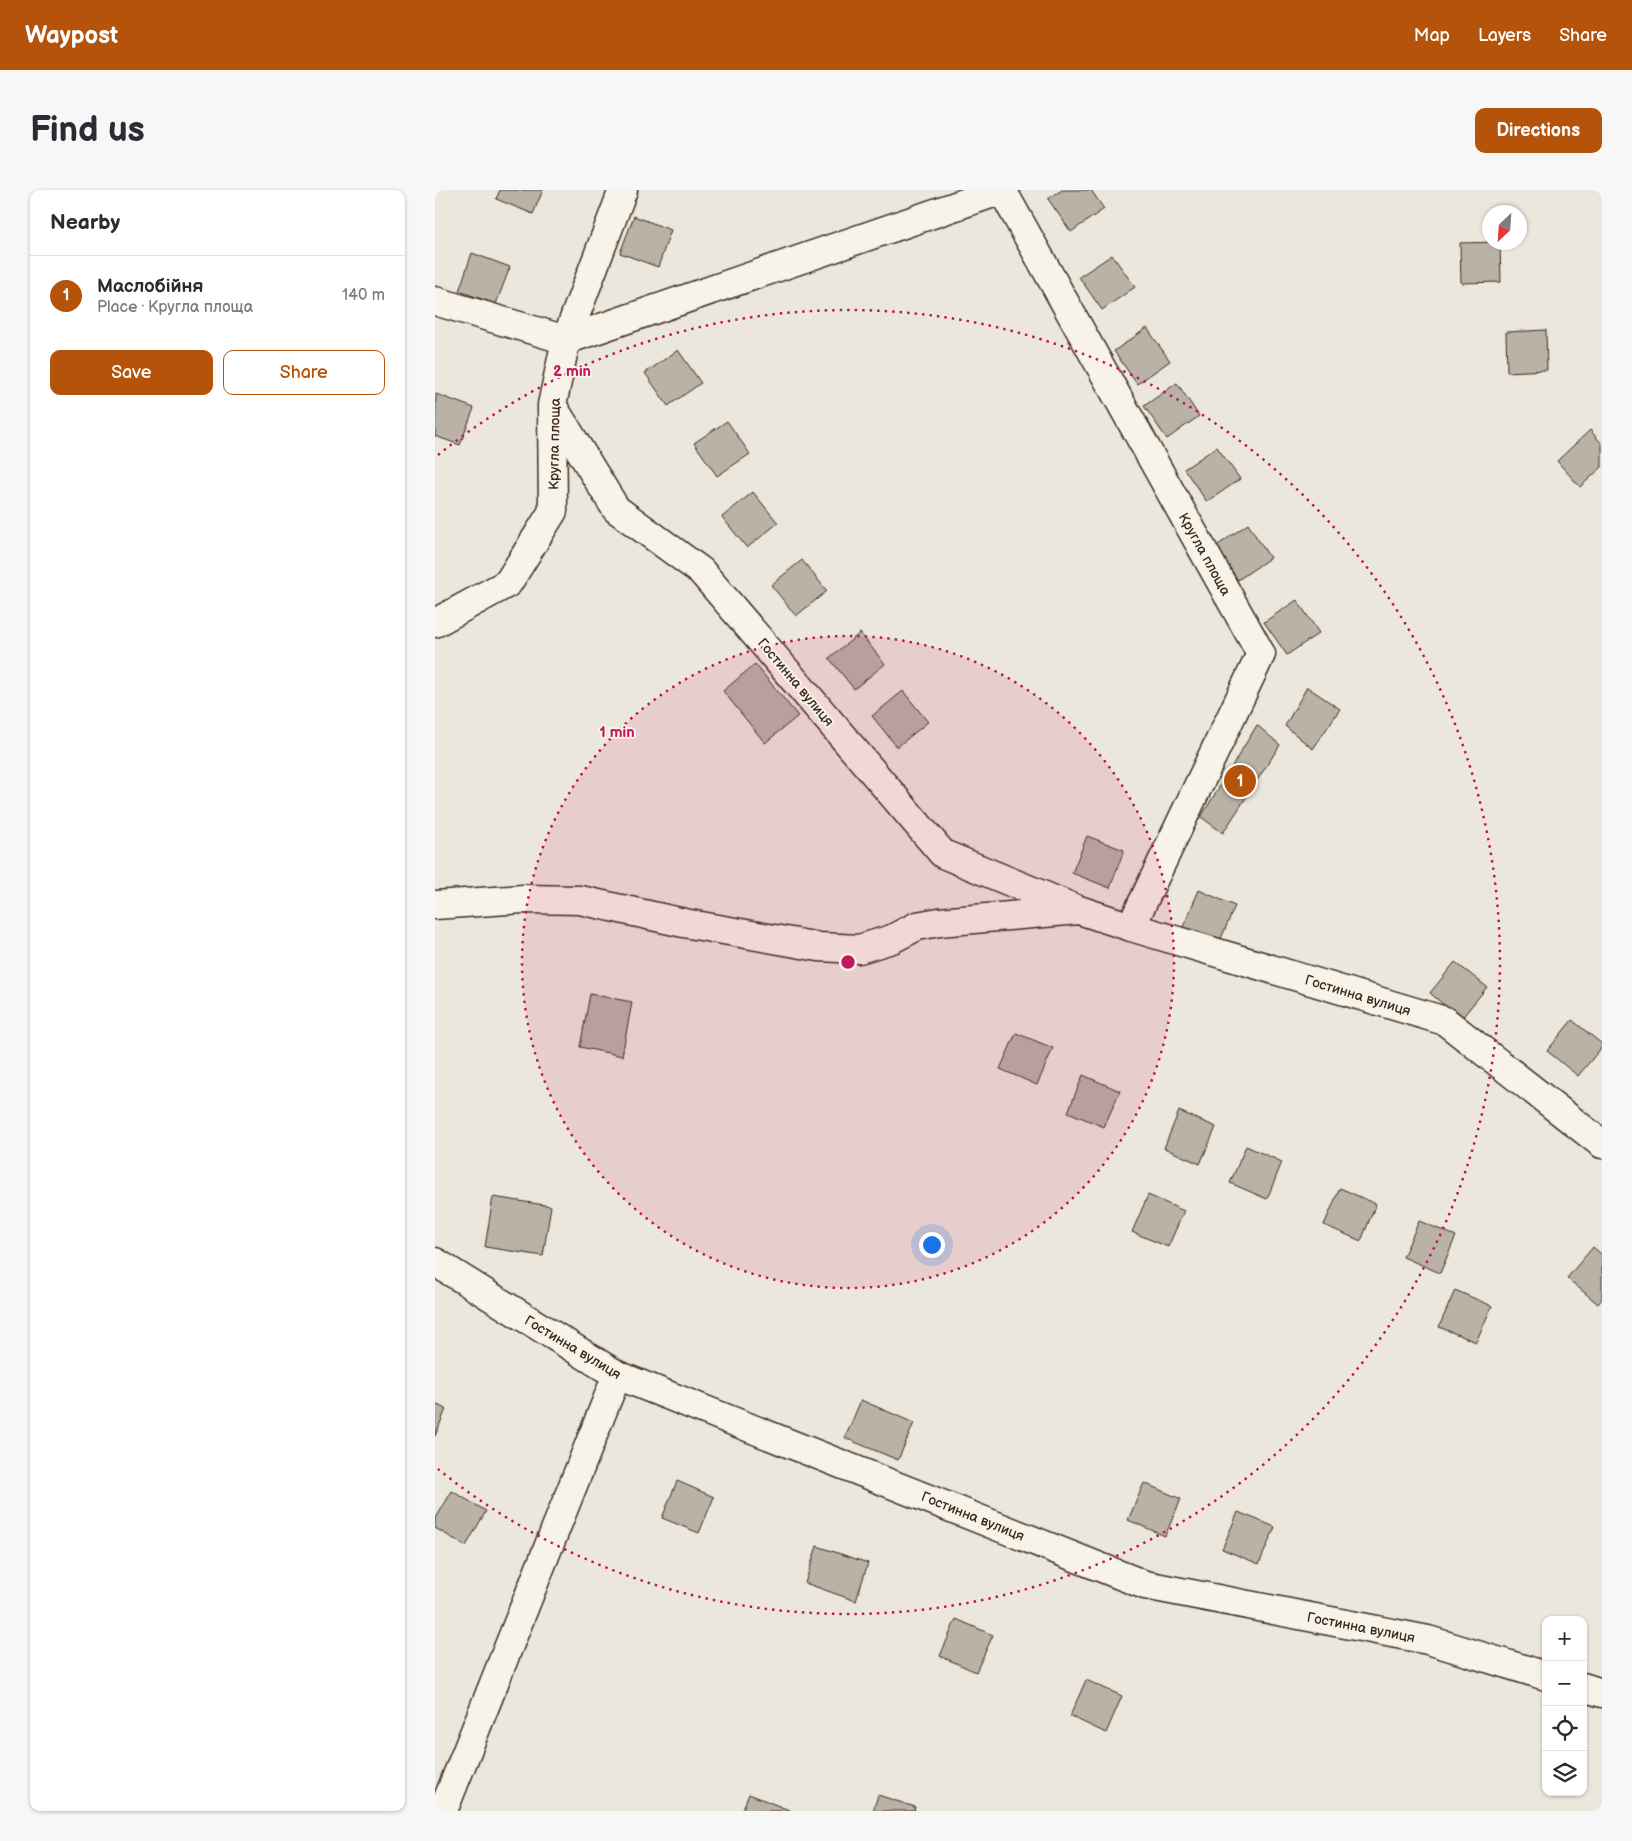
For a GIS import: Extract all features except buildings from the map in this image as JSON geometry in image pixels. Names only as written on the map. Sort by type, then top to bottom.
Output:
[{"type":"street","name":"Кругла площа","points":[[435,623],[508,583],[553,511],[552,405],[566,340],[623,190]]},
{"type":"street","name":"Кругла площа","points":[[1002,190],[1261,654],[1131,927]]},
{"type":"street","points":[[435,301],[566,340],[1002,190]]},
{"type":"street","name":"Гостинна вулиця","points":[[552,405],[616,509],[701,571],[943,854],[1079,910],[1445,1020],[1602,1144]]},
{"type":"street","name":"Гостинна вулиця","points":[[435,905],[523,899],[580,900],[684,924],[819,947],[859,949],[892,939],[917,926],[939,922],[1079,910]]},
{"type":"street","name":"Гостинна вулиця","points":[[435,1262],[617,1375],[1145,1585],[1428,1640],[1542,1675]]},
{"type":"street","points":[[443,1811],[617,1375]]},
{"type":"street","points":[[1587,1688],[1602,1693]]},
{"type":"place","name":"Маслобійня","points":[[1240,781]]}]
